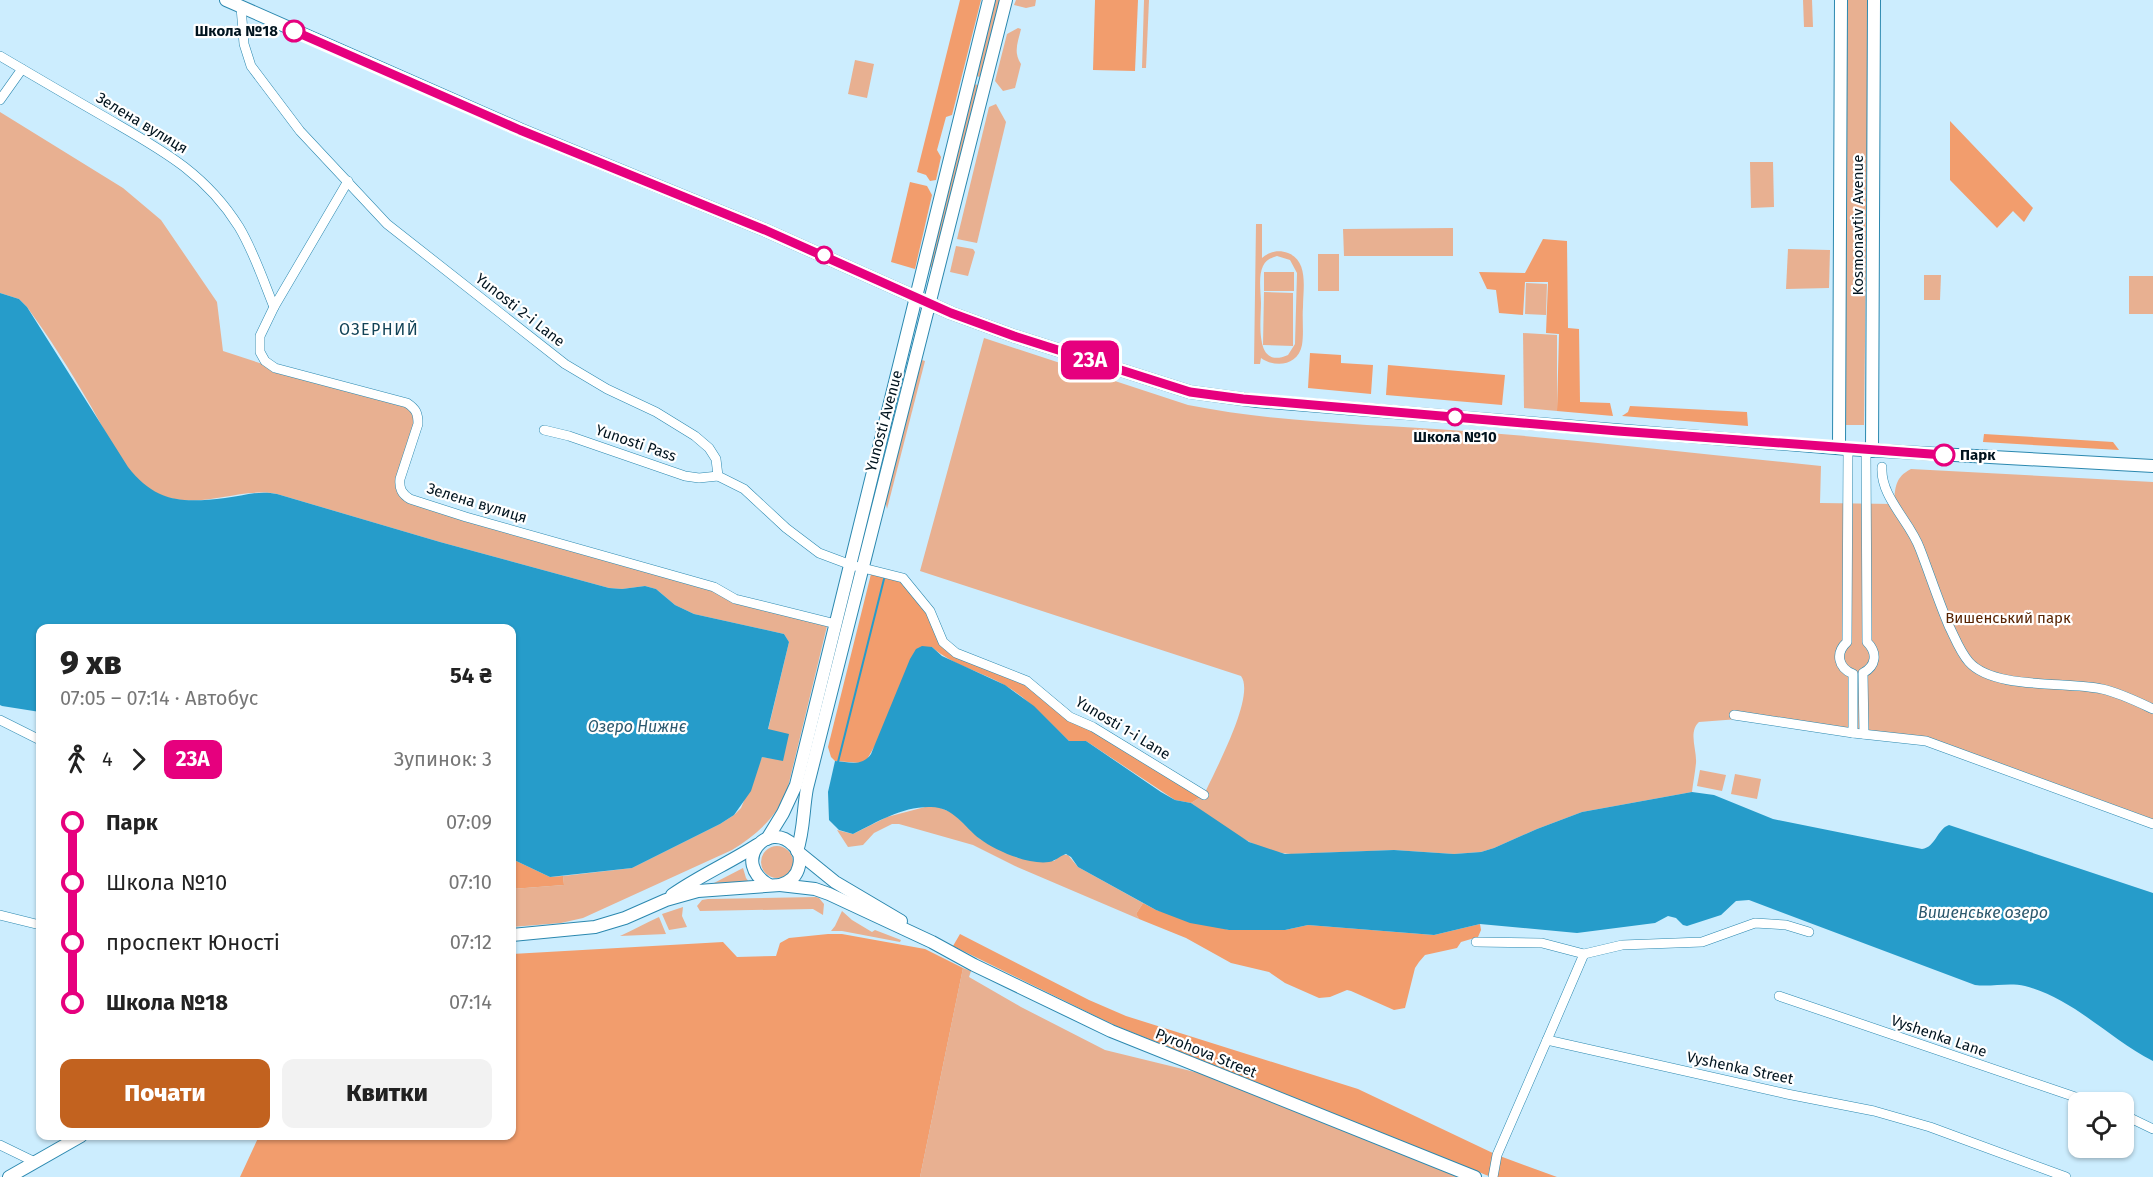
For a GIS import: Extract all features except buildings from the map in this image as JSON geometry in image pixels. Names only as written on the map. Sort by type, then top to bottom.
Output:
[{"type":"street","points":[[226,0],[520,130],[725,212],[930,304],[1014,336],[1190,392],[1228,398],[1869,451],[2153,466]]},
{"type":"street","name":"Yunosti Avenue","points":[[798,851],[807,788],[916,297],[989,0]]},
{"type":"street","name":"Yunosti Avenue","points":[[763,840],[783,813],[796,785],[836,624],[856,566],[930,304],[1006,0]]},
{"type":"street","name":"Kosmonavtiv Avenue","points":[[1841,0],[1843,449]]},
{"type":"street","name":"Kosmonavtiv Avenue","points":[[1869,451],[1874,0]]},
{"type":"street","name":"Yunosti 2-i Lane","points":[[241,7],[244,44],[251,66],[300,131],[387,224],[565,364],[608,389],[656,412],[694,436],[709,448],[716,459],[718,476]]},
{"type":"street","name":"Зелена вулиця","points":[[0,56],[167,153],[194,174],[221,203],[239,228],[274,307]]},
{"type":"street","points":[[0,100],[22,69]]},
{"type":"street","points":[[969,79],[985,83]]},
{"type":"street","name":"Зелена вулиця","points":[[348,181],[274,307],[260,336],[259,344],[266,361],[275,368],[407,403],[414,408],[418,415],[418,424],[400,484],[404,495],[466,517],[714,587],[735,599],[836,624]]},
{"type":"street","name":"Yunosti Pass","points":[[544,430],[569,436],[685,476],[699,478],[718,476]]},
{"type":"street","points":[[1843,449],[1847,642],[1840,651],[1839,658],[1845,670],[1853,674],[1863,674],[1872,666],[1875,656],[1871,646],[1860,640],[1847,642]]},
{"type":"street","points":[[1867,642],[1869,451]]},
{"type":"street","points":[[1882,467],[1881,480],[1916,537],[1937,598],[1958,645],[1970,664],[1983,672],[2002,678],[2101,688],[2153,709]]},
{"type":"street","points":[[718,476],[744,489],[786,528],[819,553],[856,566]]},
{"type":"street","name":"Yunosti 1-i Lane","points":[[856,566],[899,576],[906,580],[930,611],[943,642],[956,653],[1027,681],[1070,717],[1094,727],[1204,795]]},
{"type":"street","points":[[1853,674],[1853,733]]},
{"type":"street","points":[[1863,674],[1864,734]]},
{"type":"street","points":[[1734,715],[1933,743],[2153,824]]},
{"type":"street","points":[[0,720],[36,738]]},
{"type":"street","points":[[802,833],[809,849],[827,876]]},
{"type":"street","points":[[773,837],[786,839],[798,851],[800,863],[798,872],[792,879],[775,885],[761,880],[755,874],[752,857],[763,840],[773,837]]},
{"type":"street","name":"Pyrohova Street","points":[[666,900],[690,882],[726,865],[763,840]]},
{"type":"street","name":"Pyrohova Street","points":[[798,851],[827,876],[885,910],[932,942]]},
{"type":"street","name":"Pyrohova Street","points":[[516,935],[595,927],[625,918],[666,900],[698,891],[775,885],[815,889],[932,942],[1112,1031],[1475,1177]]},
{"type":"street","points":[[0,915],[36,924]]},
{"type":"street","points":[[1476,942],[1542,943],[1584,954],[1622,945],[1702,942],[1755,923],[1777,924],[1809,932]]},
{"type":"street","points":[[1492,1177],[1497,1155],[1584,954]]},
{"type":"street","name":"Vyshenka Lane","points":[[1779,996],[2068,1095]]},
{"type":"street","name":"Vyshenka Street","points":[[1547,1040],[1776,1092],[1874,1111],[1930,1127],[2066,1177]]},
{"type":"street","points":[[2134,1120],[2153,1129]]},
{"type":"street","points":[[15,1176],[74,1140]]},
{"type":"street","points":[[0,1145],[35,1162]]},
{"type":"green space","points":[[995,0],[1000,0],[980,77],[976,76]]},
{"type":"green space","points":[[1016,0],[1036,0],[1035,6],[1026,8],[1014,5]]},
{"type":"green space","points":[[1144,0],[1149,0],[1146,68],[1142,68]]},
{"type":"green space","points":[[1803,0],[1812,0],[1813,27],[1804,27]]},
{"type":"green space","points":[[1845,0],[1869,0],[1864,425],[1843,425]]},
{"type":"green space","points":[[1018,28],[1021,29],[1017,51],[1021,64],[1015,88],[1003,91],[995,81],[1007,34]]},
{"type":"green space","points":[[855,60],[874,64],[867,98],[848,94]]},
{"type":"green space","points":[[974,84],[978,85],[934,268],[929,267]]},
{"type":"green space","points":[[996,104],[1006,122],[977,243],[957,239],[989,107]]},
{"type":"green space","points":[[0,112],[123,188],[161,220],[217,302],[223,351],[275,368],[407,403],[418,415],[400,479],[404,495],[714,587],[729,596],[828,622],[787,791],[777,810],[764,825],[732,850],[583,918],[561,923],[516,927],[516,889],[564,885],[563,876],[632,868],[720,824],[741,808],[762,757],[783,760],[768,730],[789,642],[784,634],[694,614],[675,605],[656,589],[645,586],[609,588],[277,494],[254,493],[194,500],[162,496],[144,486],[120,458],[67,366],[27,307],[19,299],[0,293]]},
{"type":"green space","points":[[1750,162],[1773,162],[1774,207],[1751,208]]},
{"type":"green space","points":[[1256,224],[1262,224],[1262,258],[1281,251],[1295,257],[1302,269],[1303,336],[1300,352],[1291,361],[1279,364],[1261,358],[1260,364],[1254,364]],"holes":[[[1277,256],[1290,260],[1297,273],[1295,344],[1288,355],[1277,358],[1269,356],[1262,342],[1261,270],[1271,258]]]},
{"type":"green space","points":[[1453,228],[1453,256],[1344,256],[1343,229]]},
{"type":"green space","points":[[956,246],[973,249],[975,252],[968,276],[950,272]]},
{"type":"green space","points":[[1788,249],[1830,250],[1829,288],[1786,289]]},
{"type":"green space","points":[[1318,254],[1339,254],[1339,291],[1318,291]]},
{"type":"green space","points":[[1264,272],[1294,272],[1294,291],[1264,291]]},
{"type":"green space","points":[[1924,275],[1941,275],[1940,300],[1924,300]]},
{"type":"green space","points":[[2129,276],[2153,276],[2153,314],[2129,314]]},
{"type":"green space","points":[[1526,283],[1547,284],[1546,315],[1525,314]]},
{"type":"green space","points":[[1264,292],[1293,293],[1293,346],[1263,345]]},
{"type":"green space","points":[[1523,333],[1557,335],[1557,411],[1524,408]]},
{"type":"green space","name":"Вишенський парк","points":[[984,338],[1188,405],[1222,411],[1325,422],[1553,439],[1821,466],[1820,503],[1894,504],[1899,479],[1911,469],[2153,482],[2153,824],[1933,743],[1752,718],[1699,722],[1693,736],[1696,763],[1692,792],[1582,812],[1481,852],[1454,854],[1394,850],[1291,854],[1251,843],[1191,803],[1204,795],[1232,734],[1243,700],[1244,686],[1241,676],[920,571]]},
{"type":"green space","points":[[915,358],[925,361],[887,509],[882,486]]},
{"type":"green space","points":[[1700,770],[1726,775],[1722,791],[1697,786]]},
{"type":"green space","points":[[1735,774],[1761,779],[1757,799],[1731,794]]},
{"type":"green space","points":[[925,807],[938,807],[953,813],[980,839],[1018,858],[1054,861],[1061,855],[1068,855],[1078,867],[1143,903],[1136,914],[1139,919],[1015,866],[973,845],[892,824],[874,833],[863,845],[848,847],[837,830],[853,834],[887,817]]},
{"type":"green space","points":[[777,846],[788,851],[793,862],[788,873],[777,878],[766,873],[761,862],[766,851]]},
{"type":"green space","points":[[743,868],[749,882],[714,883]]},
{"type":"green space","points":[[816,897],[824,904],[823,915],[813,909],[700,911],[697,906],[702,900],[708,899]]},
{"type":"green space","points":[[683,907],[682,916],[687,927],[669,930],[662,914]]},
{"type":"green space","points":[[842,911],[872,932],[875,930],[901,940],[900,942],[831,931]]},
{"type":"green space","points":[[659,917],[666,934],[620,936],[649,922]]},
{"type":"green space","points":[[963,968],[971,971],[969,977],[1021,1007],[1105,1050],[1244,1084],[1475,1177],[920,1177]]},
{"type":"shaded area","points":[[960,0],[981,0],[952,115],[946,117],[937,150],[941,157],[936,180],[930,181],[926,175],[917,172]]},
{"type":"shaded area","points":[[1095,0],[1138,0],[1135,71],[1093,70]]},
{"type":"shaded area","points":[[1950,121],[2033,208],[2024,222],[2013,211],[1997,228],[1950,180]]},
{"type":"shaded area","points":[[910,182],[927,186],[932,195],[915,269],[891,262]]},
{"type":"shaded area","points":[[1543,239],[1567,241],[1568,328],[1579,329],[1580,402],[1610,403],[1613,416],[1557,411],[1559,334],[1546,333],[1548,282],[1525,282],[1523,315],[1499,313],[1496,290],[1487,289],[1479,272],[1525,273]]},
{"type":"shaded area","points":[[1310,353],[1341,355],[1341,363],[1373,365],[1371,394],[1308,388]]},
{"type":"shaded area","points":[[1388,365],[1505,375],[1502,405],[1386,395]]},
{"type":"shaded area","points":[[1630,406],[1747,412],[1748,426],[1622,416],[1628,412]]},
{"type":"shaded area","points":[[1984,434],[2113,442],[2119,450],[1983,442]]},
{"type":"shaded area","points":[[872,570],[899,576],[927,607],[943,642],[1018,677],[1059,706],[1204,795],[1191,803],[1175,800],[1086,741],[1069,741],[1039,711],[1015,692],[997,681],[958,664],[932,647],[866,761],[861,763],[835,761],[828,747]]},
{"type":"shaded area","points":[[516,861],[550,877],[563,876],[564,885],[516,889]]},
{"type":"shaded area","points":[[1143,903],[1156,910],[1229,930],[1285,930],[1308,925],[1434,935],[1480,924],[1481,930],[1478,937],[1461,942],[1457,948],[1425,955],[1415,968],[1405,1008],[1394,1010],[1347,990],[1330,997],[1319,998],[1285,983],[1269,972],[1231,963],[1186,938],[1139,919],[1136,914]]},
{"type":"shaded area","points":[[842,934],[925,949],[963,968],[920,1177],[240,1177],[257,1140],[516,1140],[516,954],[723,942],[737,957],[776,956],[780,943],[789,938]]},
{"type":"shaded area","points":[[960,934],[1089,1000],[1126,1016],[1358,1089],[1497,1155],[1557,1177],[1491,1177],[1114,1025],[953,946]]},
{"type":"water","name":"Озеро Нижнє","points":[[0,293],[19,299],[27,307],[128,467],[138,479],[160,494],[183,500],[196,500],[257,493],[277,494],[609,588],[645,586],[656,589],[675,605],[694,614],[784,634],[789,642],[768,729],[789,734],[783,761],[762,757],[751,791],[734,815],[632,868],[550,877],[516,861],[516,624],[36,624],[36,711],[0,705]]},
{"type":"water","name":"Вишенське озеро","points":[[922,646],[932,647],[942,656],[1005,685],[1034,706],[1069,741],[1086,741],[1175,800],[1191,803],[1249,842],[1285,854],[1394,850],[1454,854],[1481,852],[1582,812],[1692,792],[1714,795],[1773,819],[1922,849],[1927,848],[1949,825],[2153,893],[2153,1061],[2121,1042],[2076,1010],[2043,992],[2019,985],[1975,985],[1749,900],[1736,901],[1721,915],[1687,926],[1676,918],[1668,916],[1655,923],[1577,933],[1480,924],[1434,935],[1308,925],[1285,930],[1229,930],[1190,923],[1156,910],[1078,867],[1066,854],[1051,861],[1041,862],[1023,859],[1004,852],[980,839],[952,814],[939,808],[921,807],[900,812],[853,834],[839,830],[829,820],[828,792],[835,761],[859,762],[864,761],[871,754],[910,659],[916,649]]},
{"type":"waterway","points":[[838,762],[884,579]]},
{"type":"bus line","name":"23А","points":[[294,31],[520,130],[765,230],[951,313],[1014,336],[1190,392],[1228,398],[1618,431],[1944,455]]},
{"type":"place","name":"Школа №18","points":[[294,31]]},
{"type":"place","name":"Школа №10","points":[[1455,417]]},
{"type":"place","name":"Парк","points":[[1944,455]]},
{"type":"district","name":"ОЗЕРНИЙ","points":[[379,329]]}]
